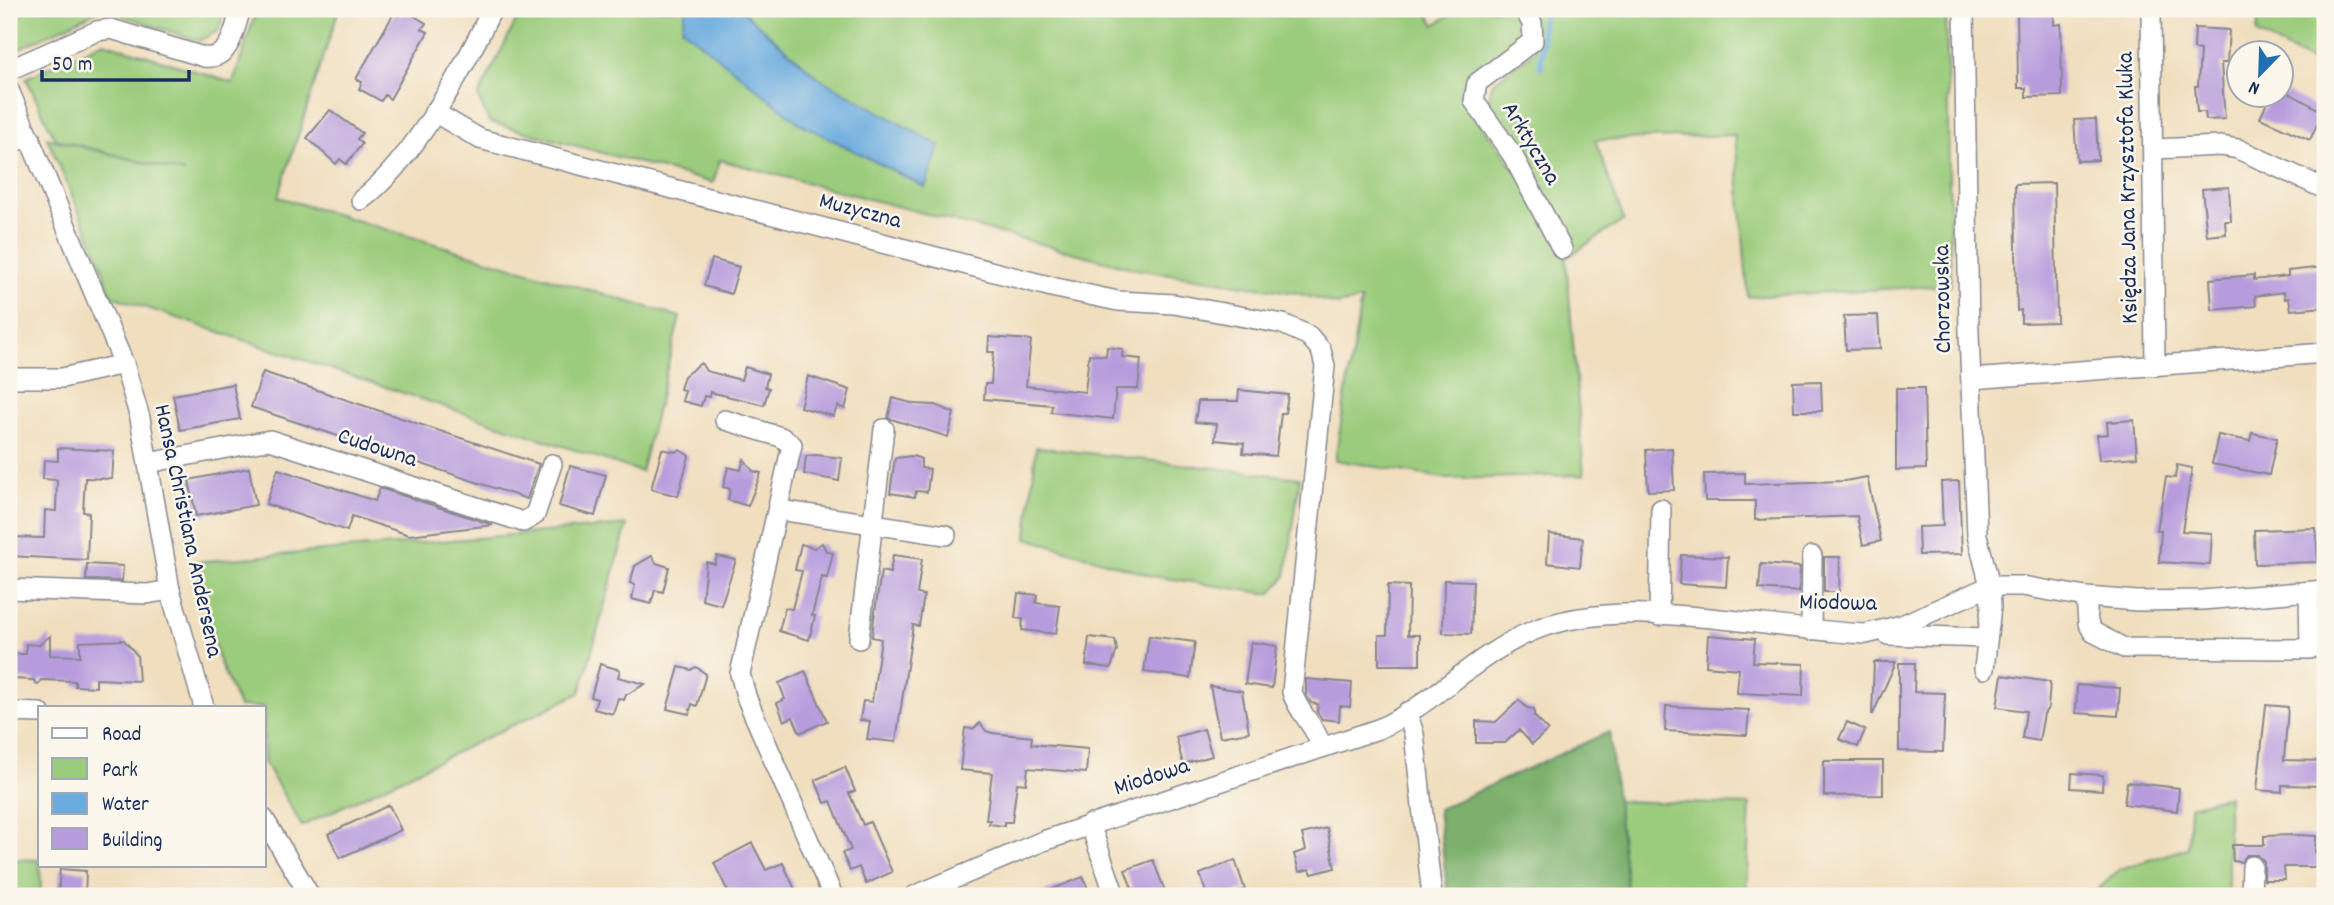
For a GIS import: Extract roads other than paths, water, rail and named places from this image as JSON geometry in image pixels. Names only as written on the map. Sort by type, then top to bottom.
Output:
[{"type":"street","points":[[9,70],[97,31],[111,29],[204,57],[218,56],[229,46],[241,9]]},
{"type":"street","points":[[361,200],[385,182],[434,112],[492,9]]},
{"type":"street","name":"Arktyczna","points":[[1524,9],[1532,23],[1533,41],[1477,83],[1473,94],[1475,101],[1513,156],[1562,249]]},
{"type":"street","name":"Chorzowska","points":[[1964,9],[1970,379],[1977,535],[1990,586],[1984,669]]},
{"type":"street","name":"Księdza Jana Krzysztofa Kluka","points":[[2151,9],[2155,366]]},
{"type":"street","name":"Hansa Christiana Andersena","points":[[9,90],[124,364],[140,418],[170,590],[204,706]]},
{"type":"street","name":"Muzyczna","points":[[434,112],[480,138],[988,272],[1118,301],[1174,304],[1283,324],[1309,336],[1321,349],[1325,366],[1292,692],[1296,705],[1319,735],[1322,747]]},
{"type":"street","points":[[9,141],[31,139]]},
{"type":"street","points":[[2154,149],[2221,146],[2238,149],[2325,189]]},
{"type":"street","points":[[1970,379],[2325,353]]},
{"type":"street","points":[[9,378],[62,378],[124,364]]},
{"type":"street","points":[[725,420],[781,437],[792,445],[740,674],[747,699],[833,896]]},
{"type":"street","points":[[859,639],[884,429]]},
{"type":"street","name":"Cudowna","points":[[148,464],[270,440],[523,522],[535,515],[551,464]]},
{"type":"street","points":[[1660,616],[1661,509]]},
{"type":"street","points":[[779,510],[946,536]]},
{"type":"street","points":[[1811,630],[1812,556]]},
{"type":"street","name":"Miodowa","points":[[914,896],[1090,824],[1378,729],[1532,631],[1598,615],[1660,616],[1866,634],[1892,629],[1990,586],[2022,586],[2086,597],[2160,601],[2317,591]]},
{"type":"street","points":[[9,589],[147,594],[170,590]]},
{"type":"street","points":[[2086,597],[2088,623],[2093,632],[2124,648],[2310,649],[2317,591]]},
{"type":"street","points":[[1929,614],[1934,628],[1944,637]]},
{"type":"street","points":[[1866,634],[1987,638]]},
{"type":"street","points":[[9,712],[38,713]]},
{"type":"street","points":[[1408,712],[1414,734],[1432,896]]},
{"type":"street","points":[[1090,824],[1115,896]]},
{"type":"street","points":[[266,825],[274,850],[310,896]]},
{"type":"street","points":[[2251,896],[2252,866]]},
{"type":"water","points":[[686,9],[740,9],[819,78],[940,146],[925,187],[799,123],[682,28]]},
{"type":"waterway","points":[[1541,67],[1543,9]]}]
